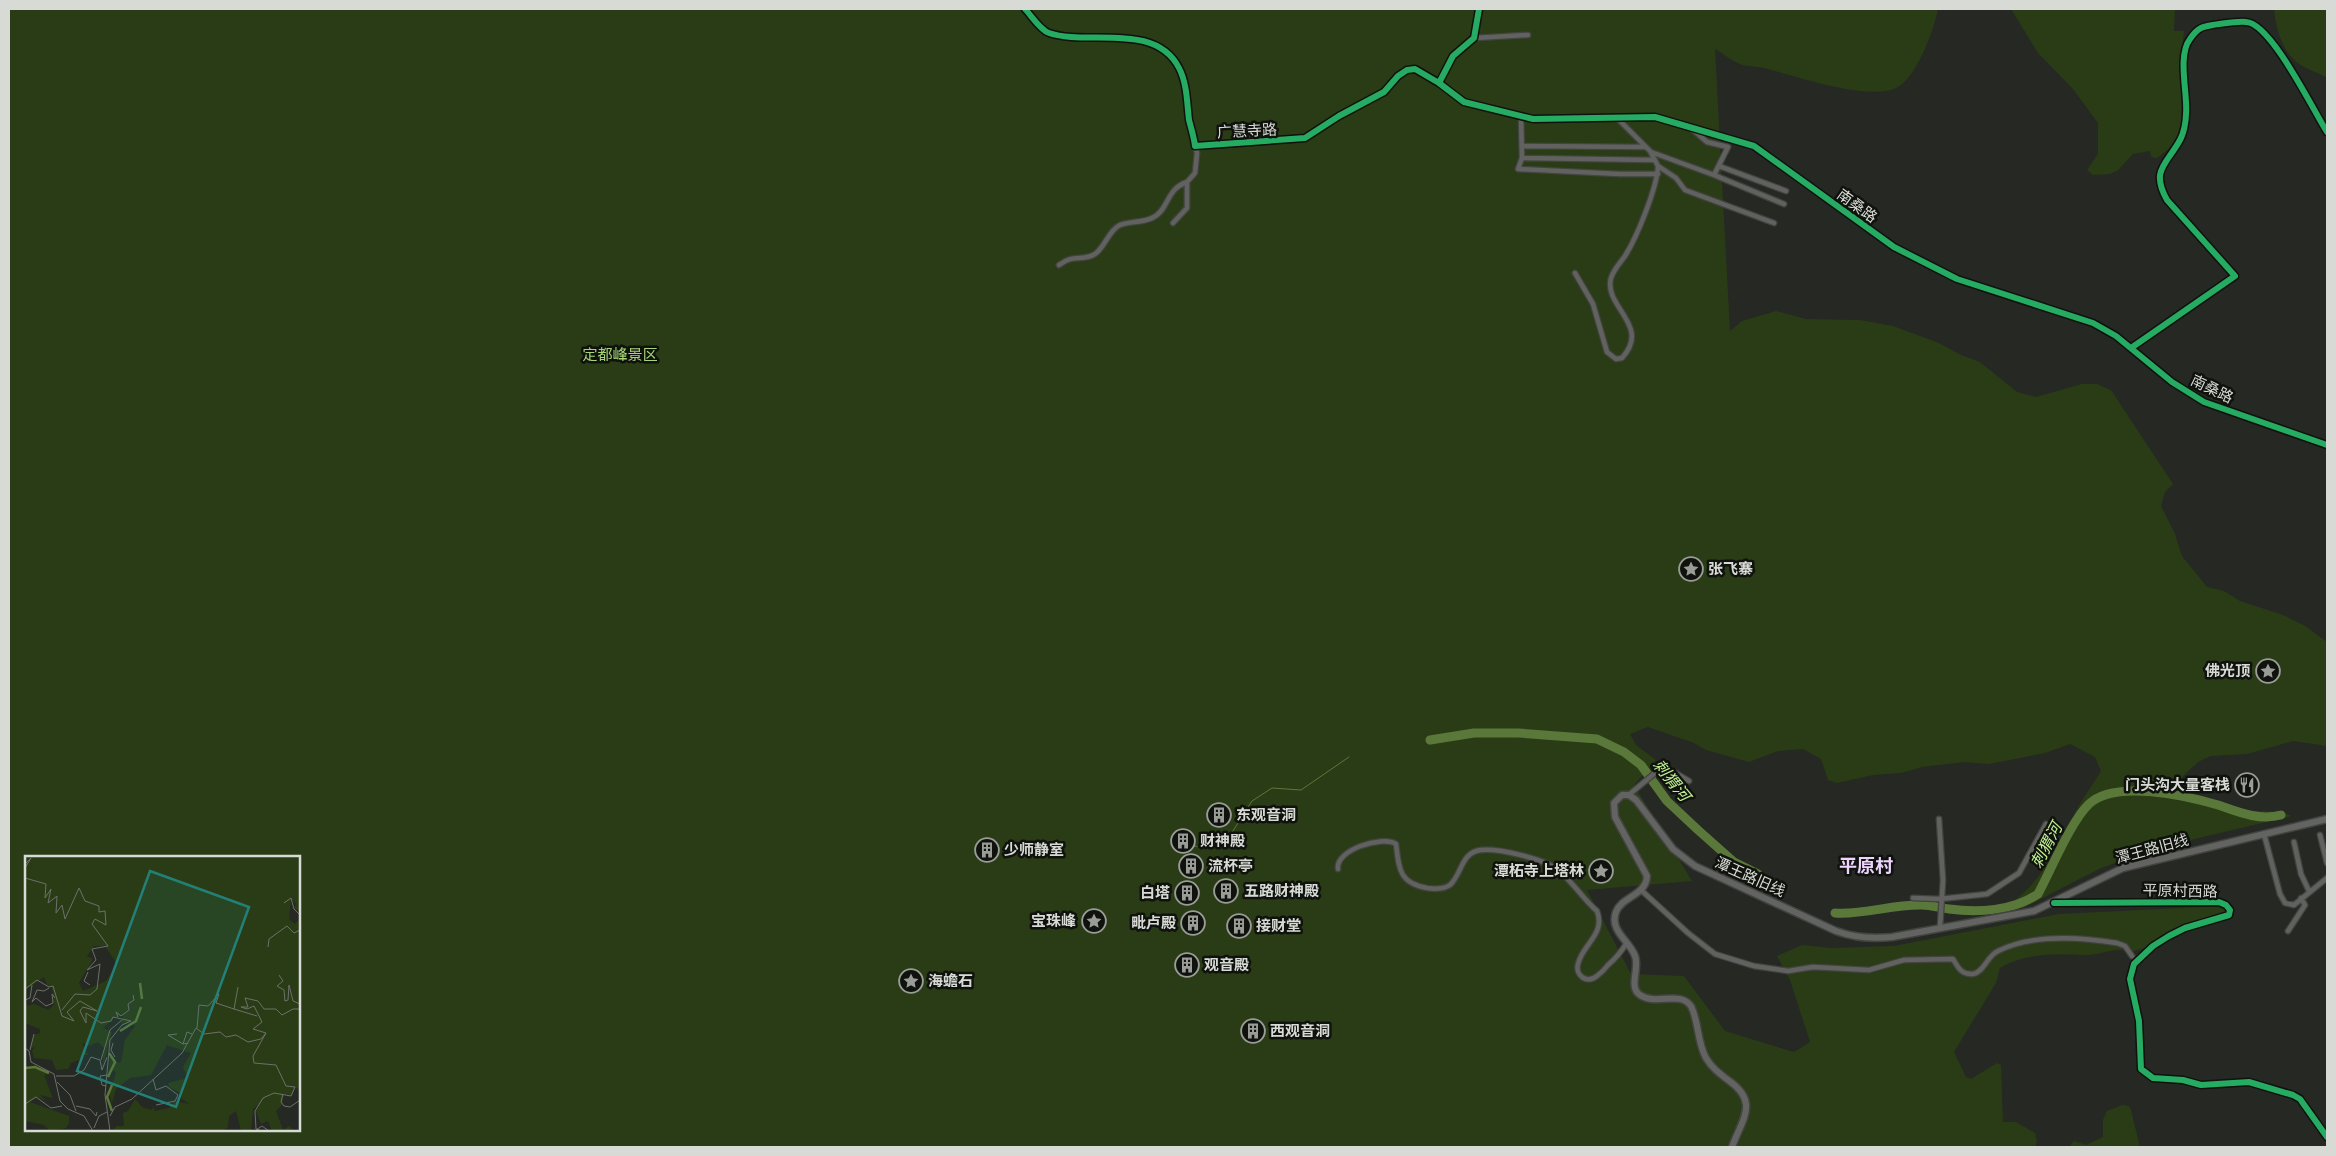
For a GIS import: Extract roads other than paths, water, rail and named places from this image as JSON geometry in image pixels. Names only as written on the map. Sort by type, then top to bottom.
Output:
[{"type":"main road","name":"潭王路旧线","points":[[1641,890],[1647,880],[1646,872],[1613,813],[1617,799],[1625,794],[1636,800],[1673,849],[1695,866],[1836,931],[1858,938],[1878,938],[2024,914],[2054,903],[2123,868],[2327,819]]},
{"type":"main road","points":[[1641,890],[1622,905],[1616,913],[1617,928],[1636,958],[1636,992],[1649,999],[1679,999],[1688,1003],[1693,1010],[1701,1045],[1708,1061],[1744,1095],[1746,1113],[1732,1147]]},
{"type":"street","points":[[1025,9],[1047,33],[1067,36],[1121,37],[1163,49],[1171,56],[1180,69],[1197,153],[1194,173],[1187,182],[1171,192],[1154,218],[1117,227],[1097,252],[1084,258],[1071,258],[1059,265]]},
{"type":"street","points":[[1474,38],[1479,9]]},
{"type":"street","points":[[2131,348],[2235,276],[2166,200],[2160,189],[2161,167],[2182,138],[2186,114],[2184,80],[2185,52],[2188,40],[2200,28],[2246,22],[2255,24],[2273,41],[2292,69],[2313,110],[2327,132]]},
{"type":"street","points":[[1439,83],[1453,56],[1474,38],[1528,35]]},
{"type":"street","name":"广慧寺路","points":[[1195,146],[1260,143],[1306,138],[1339,116],[1384,92],[1398,76],[1407,70],[1415,70],[1439,83]]},
{"type":"street","name":"南桑路","points":[[1439,83],[1464,102],[1532,119],[1655,117],[1754,146],[1894,247],[1950,276],[2093,323],[2131,348],[2172,382],[2204,402],[2327,445]]},
{"type":"street","points":[[1521,116],[1522,158],[1518,169],[1611,174],[1658,174]]},
{"type":"street","points":[[1575,273],[1592,304],[1607,352],[1616,359],[1622,358],[1629,350],[1630,325],[1613,294],[1611,279],[1632,242],[1658,174],[1658,166],[1650,152],[1618,119]]},
{"type":"street","points":[[1690,127],[1708,142],[1728,147],[1714,175]]},
{"type":"street","points":[[1522,146],[1645,147]]},
{"type":"street","points":[[1650,152],[1714,175],[1784,204]]},
{"type":"street","points":[[1522,158],[1655,160]]},
{"type":"street","points":[[1658,166],[1676,178],[1685,190],[1774,223]]},
{"type":"street","points":[[1719,166],[1786,191]]},
{"type":"street","points":[[1173,223],[1187,208],[1187,182]]},
{"type":"street","points":[[1631,794],[1661,768],[1669,769],[1689,781]]},
{"type":"street","points":[[1939,818],[1943,880],[1940,899],[1940,927]]},
{"type":"street","points":[[1913,898],[1940,899],[1987,894],[2020,873],[2046,824]]},
{"type":"street","points":[[2264,834],[2280,894],[2290,906],[2294,905],[2327,878]]},
{"type":"street","points":[[2320,835],[2327,863]]},
{"type":"street","points":[[1338,869],[1337,863],[1340,858],[1352,851],[1379,840],[1390,840],[1396,844],[1400,871],[1406,880],[1414,885],[1432,888],[1446,887],[1452,883],[1468,855],[1479,850],[1512,852],[1556,868],[1598,911],[1599,926],[1578,962],[1577,971],[1581,977],[1588,980],[1596,978],[1626,944]]},
{"type":"street","points":[[2294,842],[2302,874],[2309,891]]},
{"type":"street","points":[[1641,890],[1688,933],[1715,954],[1754,966],[1788,971],[1813,967],[1869,970],[1904,960],[1953,959],[1958,969],[1964,973],[1973,974],[1980,971],[1987,959],[1997,951],[2046,938],[2117,944],[2124,946],[2132,956]]},
{"type":"street","points":[[2288,931],[2305,905],[2301,898]]},
{"type":"street","name":"平原村西路","points":[[2054,903],[2130,904],[2168,901],[2219,902],[2226,904],[2230,910],[2228,915],[2185,928],[2169,936],[2153,946],[2134,964],[2130,979],[2139,1021],[2141,1069],[2153,1078],[2183,1080],[2201,1085],[2243,1081],[2293,1094],[2300,1099],[2327,1137]]},
{"type":"waterway","name":"刺猬河","points":[[1430,740],[1474,733],[1518,733],[1597,739],[1624,752],[1641,765],[1667,801],[1698,830],[1734,862],[1758,874]]},
{"type":"waterway","points":[[1189,846],[1213,847],[1224,845],[1252,801],[1272,788],[1301,790],[1349,757]]},
{"type":"waterway","name":"刺猬河","points":[[1835,913],[1911,905],[1972,911],[2006,907],[2028,900],[2038,894],[2068,834],[2082,812],[2089,804],[2101,796],[2116,792],[2133,791],[2170,794],[2205,801],[2249,815],[2265,817],[2281,815]]},
{"type":"place","name":"张飞寨","points":[[1691,569]]},
{"type":"place","name":"佛光顶","points":[[2268,671]]},
{"type":"place","name":"门头沟大量客栈","points":[[2247,785]]},
{"type":"place","name":"东观音洞","points":[[1219,815]]},
{"type":"place","name":"财神殿","points":[[1183,841]]},
{"type":"place","name":"少师静室","points":[[987,850]]},
{"type":"place","name":"流杯亭","points":[[1191,866]]},
{"type":"place","name":"潭柘寺上塔林","points":[[1601,871]]},
{"type":"place","name":"五路财神殿","points":[[1226,891]]},
{"type":"place","name":"白塔","points":[[1187,893]]},
{"type":"place","name":"宝珠峰","points":[[1094,921]]},
{"type":"place","name":"毗卢殿","points":[[1193,923]]},
{"type":"place","name":"接财堂","points":[[1239,926]]},
{"type":"place","name":"观音殿","points":[[1187,965]]},
{"type":"place","name":"海蟾石","points":[[911,981]]},
{"type":"place","name":"西观音洞","points":[[1253,1031]]},
{"type":"district","name":"平原村","points":[[1866,866]]},
{"type":"park label","name":"定都峰景区","points":[[620,355]]}]
